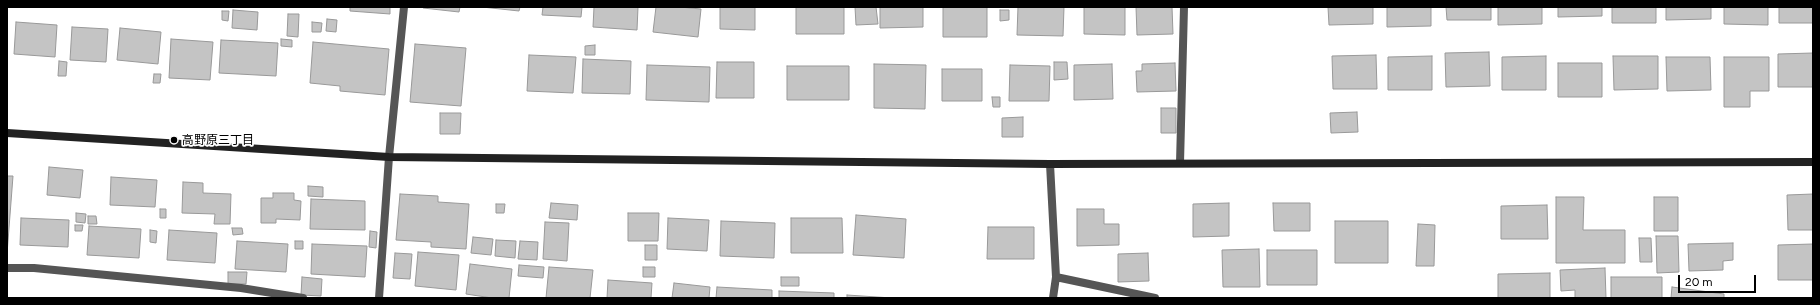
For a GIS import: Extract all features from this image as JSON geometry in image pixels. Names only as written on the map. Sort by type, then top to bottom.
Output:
[{"type":"street","points":[[379,298],[389,157],[404,7]]},
{"type":"street","points":[[1180,162],[1184,7]]},
{"type":"street","points":[[7,133],[389,157],[1050,164],[1180,162],[1813,162]]},
{"type":"street","points":[[1050,164],[1056,277],[1053,298]]},
{"type":"street","points":[[7,268],[34,268],[241,288],[303,298]]},
{"type":"street","points":[[1056,277],[1155,298]]},
{"type":"building","points":[[350,7],[390,7],[390,14],[350,11]]},
{"type":"building","points":[[423,7],[460,7],[459,12]]},
{"type":"building","points":[[482,7],[520,7],[519,11]]},
{"type":"building","points":[[543,7],[582,7],[581,17],[542,15]]},
{"type":"building","points":[[594,7],[638,7],[637,30],[593,27]]},
{"type":"building","points":[[656,7],[701,9],[698,37],[653,32]]},
{"type":"building","points":[[720,7],[755,7],[755,30],[720,29]]},
{"type":"building","points":[[796,7],[844,7],[844,34],[796,34]]},
{"type":"building","points":[[855,7],[876,7],[878,24],[856,25]]},
{"type":"building","points":[[880,7],[923,7],[923,27],[880,28]]},
{"type":"building","points":[[943,7],[987,7],[987,37],[943,37]]},
{"type":"building","points":[[1018,7],[1064,7],[1063,36],[1017,35]]},
{"type":"building","points":[[1084,7],[1125,7],[1125,35],[1084,34]]},
{"type":"building","points":[[1136,7],[1172,7],[1173,34],[1137,35]]},
{"type":"building","points":[[1328,7],[1373,7],[1373,24],[1329,25]]},
{"type":"building","points":[[1387,7],[1431,7],[1431,26],[1387,27]]},
{"type":"building","points":[[1446,7],[1491,7],[1491,20],[1447,20]]},
{"type":"building","points":[[1498,7],[1542,7],[1542,24],[1498,25]]},
{"type":"building","points":[[1558,7],[1602,7],[1602,16],[1558,17]]},
{"type":"building","points":[[1612,7],[1656,7],[1656,23],[1612,23]]},
{"type":"building","points":[[1666,7],[1711,7],[1711,19],[1666,20]]},
{"type":"building","points":[[1724,7],[1768,7],[1768,25],[1724,24]]},
{"type":"building","points":[[1779,7],[1813,7],[1813,23],[1779,23]]},
{"type":"building","points":[[233,10],[258,12],[257,30],[232,28]]},
{"type":"building","points":[[1000,10],[1009,10],[1009,20],[1000,21]]},
{"type":"building","points":[[222,11],[229,11],[228,21],[222,20]]},
{"type":"building","points":[[288,14],[299,14],[298,37],[287,36]]},
{"type":"building","points":[[327,19],[337,20],[336,32],[326,31]]},
{"type":"building","points":[[16,22],[57,25],[55,57],[14,54]]},
{"type":"building","points":[[312,22],[322,23],[321,32],[312,32]]},
{"type":"building","points":[[72,27],[108,29],[106,62],[70,60]]},
{"type":"building","points":[[120,28],[161,32],[158,64],[117,60]]},
{"type":"building","points":[[171,39],[213,42],[210,80],[169,78]]},
{"type":"building","points":[[281,39],[292,40],[292,47],[281,46]]},
{"type":"building","points":[[221,40],[278,43],[276,76],[219,73]]},
{"type":"building","points":[[313,42],[389,49],[385,95],[340,91],[340,86],[310,83]]},
{"type":"building","points":[[415,44],[466,48],[461,106],[410,102]]},
{"type":"building","points":[[595,45],[595,55],[585,55],[585,46]]},
{"type":"building","points":[[1489,52],[1490,86],[1446,87],[1445,53]]},
{"type":"building","points":[[1813,53],[1813,87],[1778,87],[1778,54]]},
{"type":"building","points":[[529,55],[576,57],[573,93],[527,91]]},
{"type":"building","points":[[1376,55],[1377,89],[1333,89],[1332,56]]},
{"type":"building","points":[[1432,56],[1432,90],[1388,90],[1388,57]]},
{"type":"building","points":[[1546,56],[1546,90],[1502,90],[1502,57]]},
{"type":"building","points":[[1613,56],[1658,56],[1658,89],[1614,90]]},
{"type":"building","points":[[1666,57],[1710,57],[1711,90],[1667,91]]},
{"type":"building","points":[[1724,57],[1769,57],[1769,91],[1750,91],[1750,107],[1724,107]]},
{"type":"building","points":[[583,59],[631,61],[630,94],[582,93]]},
{"type":"building","points":[[59,61],[67,62],[66,76],[58,76]]},
{"type":"building","points":[[717,62],[754,62],[754,98],[716,98]]},
{"type":"building","points":[[1054,62],[1067,62],[1068,79],[1054,80]]},
{"type":"building","points":[[1175,63],[1176,91],[1137,92],[1136,71],[1142,71],[1142,64]]},
{"type":"building","points":[[1558,63],[1602,63],[1602,97],[1558,97]]},
{"type":"building","points":[[874,64],[926,65],[925,109],[874,108]]},
{"type":"building","points":[[1112,64],[1113,99],[1074,100],[1074,65]]},
{"type":"building","points":[[647,65],[710,67],[709,102],[646,100]]},
{"type":"building","points":[[1010,65],[1050,66],[1049,101],[1009,101]]},
{"type":"building","points":[[787,66],[849,66],[849,100],[787,100]]},
{"type":"building","points":[[942,69],[982,69],[982,101],[942,101]]},
{"type":"building","points":[[154,74],[161,74],[160,83],[153,83]]},
{"type":"building","points":[[992,97],[1000,97],[1000,107],[993,107]]},
{"type":"building","points":[[1161,108],[1176,108],[1176,133],[1161,133]]},
{"type":"building","points":[[1357,112],[1358,132],[1331,133],[1330,113]]},
{"type":"building","points":[[440,113],[461,113],[460,134],[440,134]]},
{"type":"building","points":[[1023,117],[1023,137],[1002,137],[1002,118]]},
{"type":"building","points":[[49,167],[83,170],[80,198],[47,195]]},
{"type":"building","points":[[7,176],[13,176],[7,254]]},
{"type":"building","points":[[111,177],[157,180],[155,207],[110,205]]},
{"type":"building","points":[[183,182],[203,183],[203,193],[231,194],[230,224],[214,224],[215,214],[182,213]]},
{"type":"building","points":[[308,186],[323,187],[323,197],[308,196]]},
{"type":"building","points":[[273,193],[294,193],[294,200],[301,201],[300,220],[276,219],[276,223],[261,223],[261,198],[273,198]]},
{"type":"building","points":[[400,194],[438,196],[438,202],[469,204],[466,249],[431,247],[431,242],[396,240]]},
{"type":"building","points":[[1813,194],[1813,230],[1788,230],[1787,195]]},
{"type":"building","points":[[1556,197],[1584,197],[1583,230],[1625,230],[1625,263],[1556,263]]},
{"type":"building","points":[[1654,197],[1678,197],[1678,231],[1654,231]]},
{"type":"building","points":[[311,199],[365,201],[365,230],[310,229]]},
{"type":"building","points":[[551,203],[578,205],[577,220],[549,218]]},
{"type":"building","points":[[1229,203],[1229,236],[1193,237],[1193,204]]},
{"type":"building","points":[[1273,203],[1310,203],[1310,231],[1274,231]]},
{"type":"building","points":[[496,204],[505,204],[504,213],[496,213]]},
{"type":"building","points":[[1547,205],[1548,239],[1501,239],[1501,206]]},
{"type":"building","points":[[160,209],[166,209],[166,218],[160,218]]},
{"type":"building","points":[[1077,209],[1104,209],[1104,224],[1119,224],[1119,245],[1077,246]]},
{"type":"building","points":[[76,213],[86,214],[85,223],[76,222]]},
{"type":"building","points":[[628,213],[659,213],[658,241],[628,241]]},
{"type":"building","points":[[856,215],[906,219],[904,258],[853,255]]},
{"type":"building","points":[[88,216],[96,216],[97,224],[88,224]]},
{"type":"building","points":[[21,218],[69,220],[68,247],[20,245]]},
{"type":"building","points":[[668,218],[709,220],[707,251],[667,249]]},
{"type":"building","points":[[791,218],[842,218],[843,253],[791,253]]},
{"type":"building","points":[[721,221],[775,223],[774,258],[720,256]]},
{"type":"building","points":[[1335,221],[1388,221],[1388,263],[1335,263]]},
{"type":"building","points":[[545,222],[569,223],[567,261],[543,259]]},
{"type":"building","points":[[1418,224],[1435,225],[1434,266],[1416,266]]},
{"type":"building","points":[[75,225],[83,225],[82,231],[75,231]]},
{"type":"building","points":[[89,226],[141,229],[139,258],[87,255]]},
{"type":"building","points":[[988,227],[1034,227],[1034,259],[987,259]]},
{"type":"building","points":[[232,228],[242,228],[243,234],[233,235]]},
{"type":"building","points":[[150,230],[157,231],[156,243],[150,242]]},
{"type":"building","points":[[169,230],[217,233],[215,263],[167,260]]},
{"type":"building","points":[[370,231],[377,232],[376,248],[369,247]]},
{"type":"building","points":[[1656,236],[1678,236],[1679,272],[1657,273]]},
{"type":"building","points":[[473,237],[493,239],[491,255],[471,253]]},
{"type":"building","points":[[1639,238],[1651,238],[1652,262],[1640,262]]},
{"type":"building","points":[[496,240],[516,241],[515,258],[495,256]]},
{"type":"building","points":[[237,241],[288,244],[286,272],[235,269]]},
{"type":"building","points":[[295,241],[303,241],[303,249],[295,249]]},
{"type":"building","points":[[520,241],[538,242],[537,260],[518,259]]},
{"type":"building","points":[[1733,243],[1733,260],[1723,261],[1723,270],[1689,271],[1688,244]]},
{"type":"building","points":[[312,244],[367,246],[365,277],[311,274]]},
{"type":"building","points":[[1813,244],[1813,280],[1778,280],[1778,245]]},
{"type":"building","points":[[645,245],[657,245],[657,260],[645,260]]},
{"type":"building","points":[[1259,249],[1260,287],[1223,287],[1222,250]]},
{"type":"building","points":[[1267,250],[1317,250],[1317,285],[1267,285]]},
{"type":"building","points":[[418,252],[459,255],[456,290],[415,286]]},
{"type":"building","points":[[395,253],[412,254],[410,279],[393,278]]},
{"type":"building","points":[[1148,253],[1149,281],[1118,282],[1118,254]]},
{"type":"building","points":[[470,264],[512,269],[509,298],[492,298],[466,294]]},
{"type":"building","points":[[519,265],[544,267],[543,278],[518,276]]},
{"type":"building","points":[[549,267],[593,270],[590,298],[546,298]]},
{"type":"building","points":[[643,267],[655,267],[655,277],[643,277]]},
{"type":"building","points":[[1605,268],[1606,298],[1575,298],[1575,290],[1561,291],[1560,270]]},
{"type":"building","points":[[228,272],[247,272],[246,284],[228,284]]},
{"type":"building","points":[[1550,273],[1550,298],[1498,298],[1498,274]]},
{"type":"building","points":[[302,277],[322,279],[321,296],[301,295]]},
{"type":"building","points":[[781,277],[799,277],[799,286],[781,286]]},
{"type":"building","points":[[1611,277],[1662,277],[1662,298],[1611,298]]},
{"type":"building","points":[[608,280],[652,283],[651,298],[607,298]]},
{"type":"building","points":[[674,283],[710,287],[709,298],[672,298]]},
{"type":"building","points":[[717,287],[772,290],[772,298],[716,298]]},
{"type":"building","points":[[1672,287],[1724,294],[1724,298],[1671,298]]},
{"type":"building","points":[[779,291],[834,293],[834,298],[779,298]]},
{"type":"building","points":[[847,295],[892,298],[847,298]]},
{"type":"place","name":"高野原三丁目","points":[[174,140]]}]
